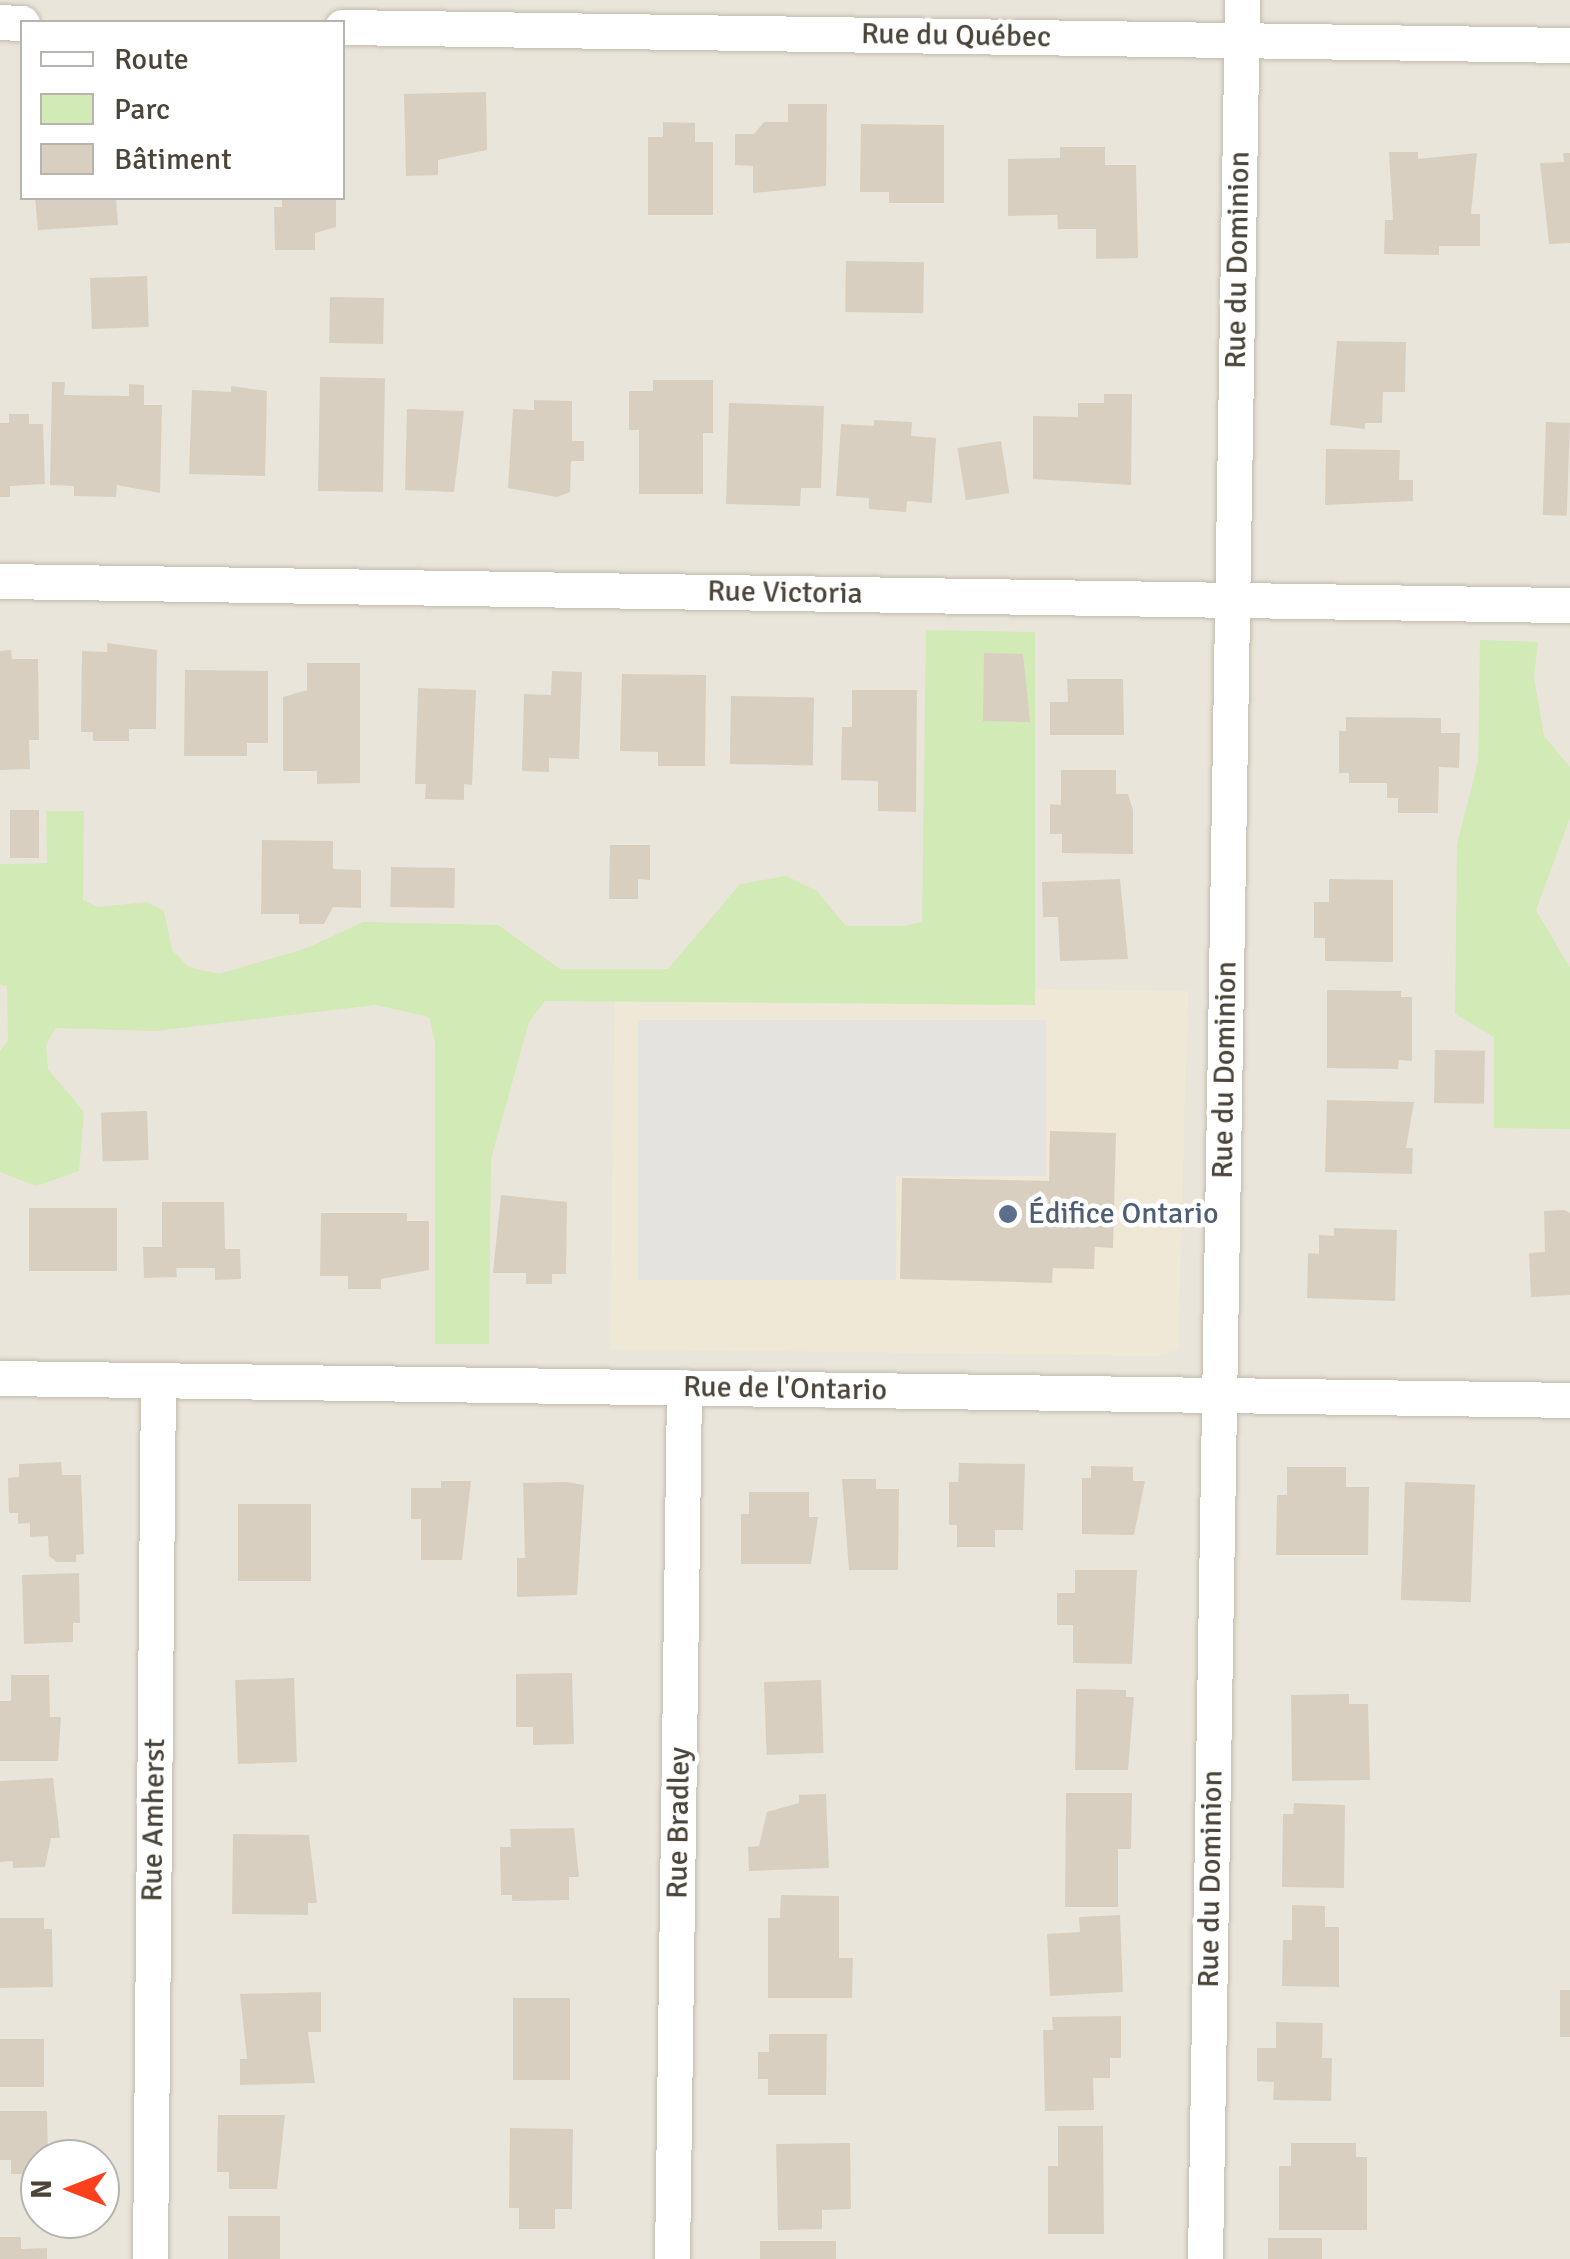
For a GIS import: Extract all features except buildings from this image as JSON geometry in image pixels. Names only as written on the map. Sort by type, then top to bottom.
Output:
[{"type":"street","name":"Rue du Dominion","points":[[1205,2259],[1242,0]]},
{"type":"street","name":"Rue du Québec","points":[[345,27],[1570,45]]},
{"type":"street","name":"Rue Victoria","points":[[0,580],[1570,604]]},
{"type":"street","name":"Rue de l'Ontario","points":[[0,1378],[1570,1400]]},
{"type":"street","name":"Rue Amherst","points":[[150,2259],[158,1380]]},
{"type":"street","name":"Rue Bradley","points":[[672,2259],[684,1388]]},
{"type":"shaded area","points":[[0,0],[1570,0],[1570,2259],[0,2259]]},
{"type":"shaded area","points":[[615,983],[1188,991],[1178,1350],[1156,1356],[610,1349]]},
{"type":"shaded area","points":[[638,1020],[1046,1020],[1046,1176],[896,1176],[896,1280],[638,1280]]},
{"type":"green space","points":[[926,630],[1035,632],[1035,1005],[545,1001],[529,1022],[491,1159],[489,1344],[435,1344],[435,1043],[429,1017],[376,1005],[155,1031],[55,1028],[46,1046],[48,1069],[84,1112],[79,1171],[36,1186],[0,1172],[0,1051],[8,1041],[7,986],[0,985],[0,864],[47,863],[46,811],[84,811],[83,900],[98,907],[147,902],[164,911],[172,950],[189,967],[219,974],[307,948],[363,922],[498,925],[560,969],[668,969],[740,884],[786,876],[817,891],[846,926],[905,926],[922,922]]},
{"type":"green space","points":[[1480,640],[1538,642],[1534,677],[1544,736],[1570,767],[1570,818],[1536,910],[1570,968],[1570,1129],[1494,1128],[1494,1037],[1455,1014],[1457,844],[1478,762]]},
{"type":"place","name":"Édifice Ontario","points":[[1008,1214]]}]
